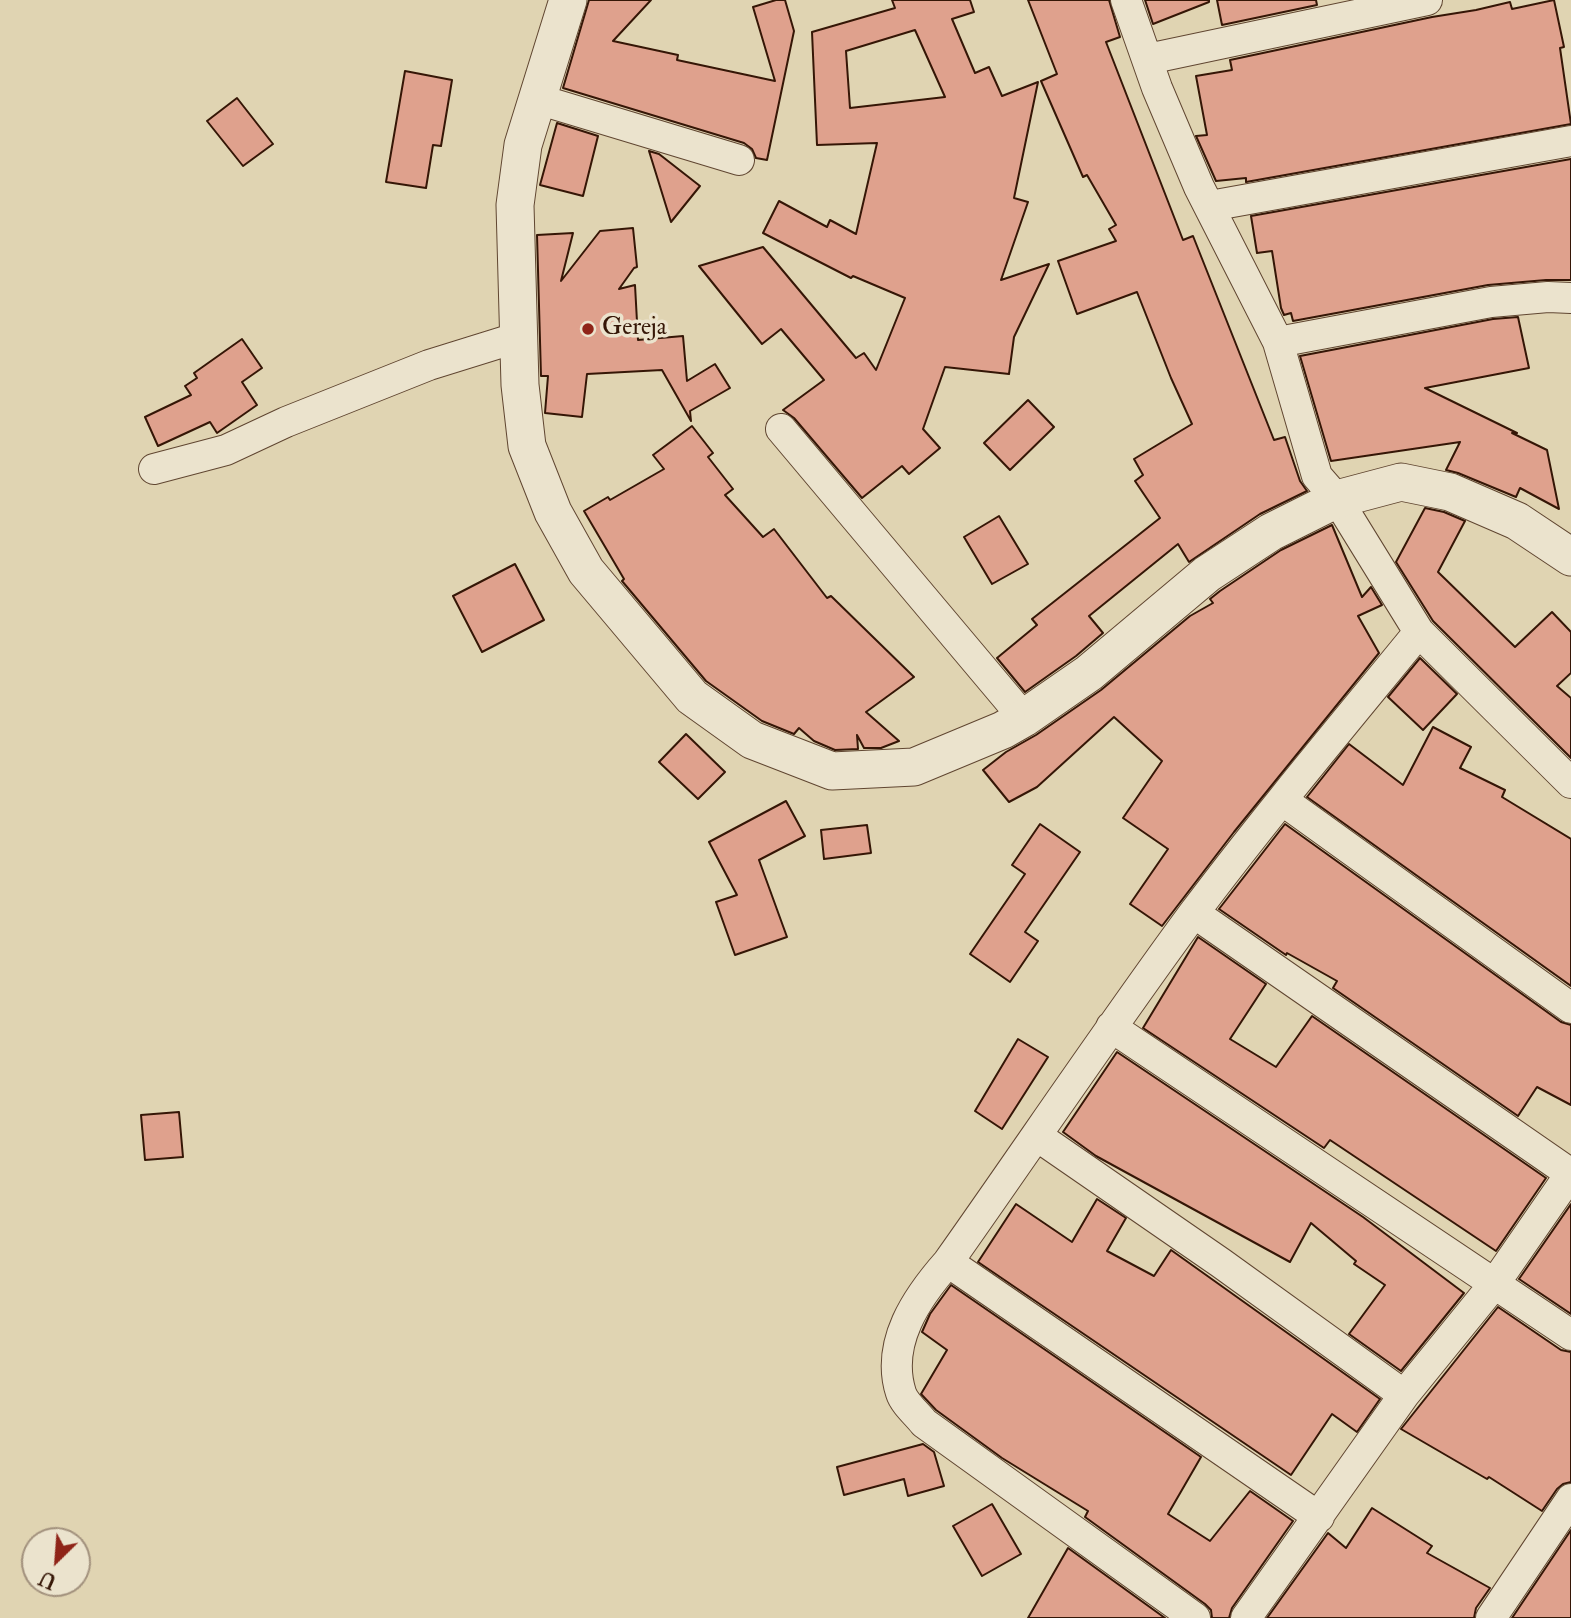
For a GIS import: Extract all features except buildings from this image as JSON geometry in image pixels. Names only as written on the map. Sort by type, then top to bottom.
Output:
[{"type":"street","points":[[568,0],[523,145],[515,205],[520,385],[527,446],[553,512],[586,571],[692,696],[752,740],[832,771],[914,767],[1003,730],[1024,718],[1089,673],[1207,574],[1271,532],[1337,499],[1401,482],[1450,492],[1517,521],[1571,557]]},
{"type":"street","points":[[1126,0],[1157,88],[1199,187],[1278,342],[1317,476],[1337,499],[1419,632],[1571,783]]},
{"type":"street","points":[[1148,59],[1427,0]]},
{"type":"street","points":[[537,99],[739,160]]},
{"type":"street","points":[[1210,205],[1571,141]]},
{"type":"street","points":[[1278,342],[1491,302],[1548,297],[1571,298]]},
{"type":"street","points":[[154,469],[226,450],[286,422],[429,365],[519,337]]},
{"type":"street","points":[[781,429],[1024,718]]},
{"type":"street","points":[[1195,1618],[924,1423],[901,1395],[897,1373],[904,1324],[926,1286],[948,1262],[1111,1027],[1194,913],[1419,632]]},
{"type":"street","points":[[1282,800],[1571,1008]]},
{"type":"street","points":[[1194,913],[1571,1174],[1495,1283],[1404,1395],[1246,1618]]},
{"type":"street","points":[[1111,1027],[1571,1335]]},
{"type":"street","points":[[1037,1136],[1221,1263],[1404,1395]]},
{"type":"street","points":[[948,1262],[1319,1517]]},
{"type":"street","points":[[1491,1618],[1571,1499]]},
{"type":"place","name":"Gereja","points":[[588,329]]}]
